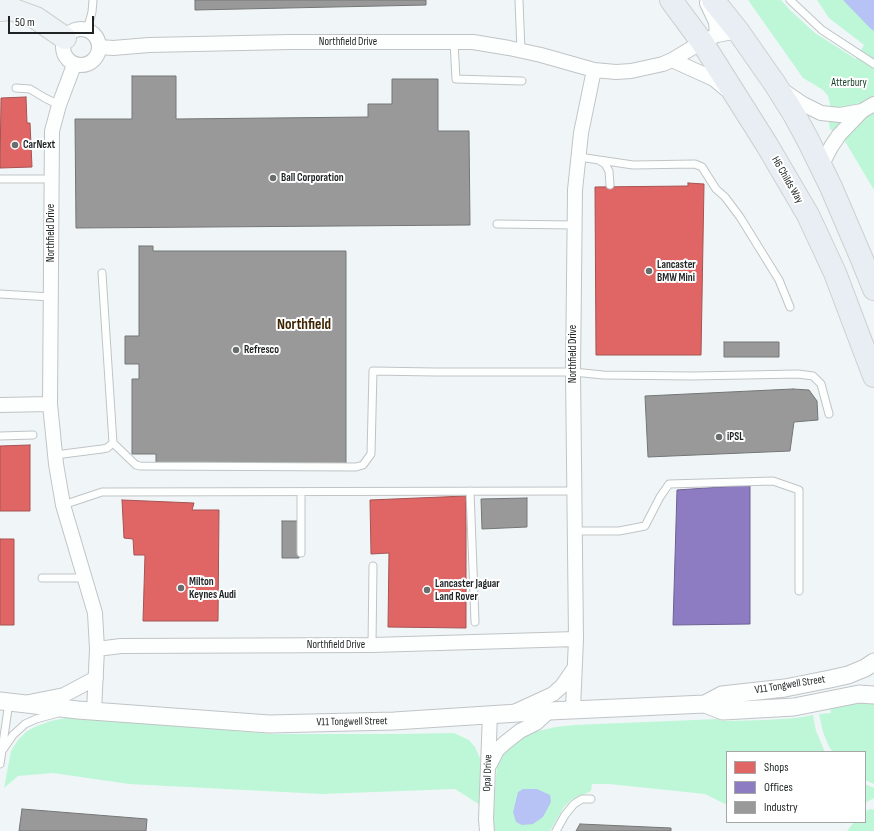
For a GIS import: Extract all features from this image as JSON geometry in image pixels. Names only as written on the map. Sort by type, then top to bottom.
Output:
[{"type":"highway","name":"H6 Childs Way","points":[[671,0],[719,36],[775,84],[795,116],[821,166],[862,257],[874,289]]},
{"type":"highway","name":"H6 Childs Way","points":[[713,0],[719,36],[750,119],[792,188],[828,258],[854,321],[874,376]]},
{"type":"main road","points":[[24,0],[36,18]]},
{"type":"main road","points":[[0,10],[11,10],[36,18],[65,38]]},
{"type":"street","points":[[706,0],[716,22],[719,36]]},
{"type":"street","points":[[75,30],[87,30],[96,36],[100,47],[96,58],[92,62],[80,66],[74,65],[66,58],[64,53],[63,42],[65,38],[69,33],[75,30]]},
{"type":"street","name":"Northfield Drive","points":[[100,47],[113,48],[149,45],[297,42],[473,42],[521,51],[594,70],[616,72],[631,71],[663,64],[719,36]]},
{"type":"street","points":[[672,60],[714,79],[737,101],[750,119]]},
{"type":"street","name":"Northfield Drive","points":[[74,65],[59,105],[52,131],[50,404],[55,455],[63,505],[95,613],[97,649],[94,711]]},
{"type":"street","name":"Northfield Drive","points":[[573,709],[573,670],[576,639],[573,372],[575,190],[581,133],[594,70]]},
{"type":"street","points":[[775,84],[802,104],[821,113],[840,115],[868,108]]},
{"type":"street","points":[[821,166],[831,146],[839,135],[868,108]]},
{"type":"street","points":[[0,405],[50,404]]},
{"type":"street","name":"Northfield Drive","points":[[97,649],[121,646],[372,645],[576,639]]},
{"type":"street","name":"V11 Tongwell Street","points":[[705,704],[722,695],[785,688],[830,679],[865,668],[874,662]]},
{"type":"street","points":[[510,714],[553,694],[562,686],[573,670]]},
{"type":"street","points":[[9,702],[64,695],[96,678]]},
{"type":"street","name":"V11 Tongwell Street","points":[[9,702],[78,710],[269,724],[394,721],[573,709],[705,704],[723,710],[794,707],[859,694],[874,695]]},
{"type":"street","points":[[488,767],[497,750],[520,731],[536,722],[549,711]]},
{"type":"street","name":"Opal Drive","points":[[488,831],[486,818],[490,714]]},
{"type":"lane","points":[[87,30],[92,12],[93,0]]},
{"type":"lane","points":[[519,0],[521,51]]},
{"type":"lane","points":[[790,0],[822,30],[874,64]]},
{"type":"lane","points":[[454,42],[456,79],[522,81]]},
{"type":"lane","points":[[16,88],[30,89],[59,105]]},
{"type":"lane","points":[[579,157],[633,165],[695,164],[702,167],[716,189],[725,197],[740,217],[779,280],[790,307]]},
{"type":"lane","points":[[598,160],[606,164],[609,171],[610,185]]},
{"type":"lane","points":[[0,179],[52,179]]},
{"type":"lane","points":[[497,224],[574,225]]},
{"type":"lane","points":[[102,273],[113,443],[136,465],[140,466],[356,467],[363,465],[371,454],[372,371],[573,372],[603,375],[806,375],[812,376],[821,384],[829,414]]},
{"type":"lane","points":[[0,294],[51,297]]},
{"type":"lane","points":[[0,436],[33,435]]},
{"type":"lane","points":[[55,455],[107,448],[113,443]]},
{"type":"lane","points":[[574,531],[619,532],[645,526],[660,497],[669,484],[773,481],[799,490],[799,591]]},
{"type":"lane","points":[[470,491],[475,622]]},
{"type":"lane","points":[[63,505],[102,492],[574,491]]},
{"type":"lane","points":[[301,553],[302,492]]},
{"type":"lane","points":[[372,645],[373,566]]},
{"type":"lane","points":[[42,578],[84,578]]},
{"type":"lane","points":[[0,764],[9,702]]},
{"type":"lane","points":[[2,751],[13,735],[25,724],[50,715],[78,710]]},
{"type":"lane","points":[[556,831],[565,815],[574,804],[582,799],[591,799]]},
{"type":"green space","name":"Atterbury","points":[[748,0],[781,0],[815,33],[856,59],[864,45],[829,18],[817,0],[874,0],[874,190],[843,138],[830,129],[830,104],[828,96],[823,90],[803,78]]},
{"type":"green space","points":[[861,703],[874,704],[874,784],[866,780],[866,751],[832,751],[829,747],[823,732],[819,714],[831,713],[830,708]]},
{"type":"green space","points":[[813,715],[816,731],[825,751],[726,751],[726,804],[705,794],[609,784],[592,784],[591,791],[571,800],[564,807],[550,831],[495,831],[493,825],[493,810],[497,766],[504,753],[511,745],[529,733],[574,725],[718,719],[723,721],[796,718]]},
{"type":"green space","points":[[66,718],[82,718],[272,734],[454,733],[469,740],[475,747],[480,758],[480,805],[455,789],[322,794],[129,784],[53,773],[18,776],[4,788],[11,751],[18,740],[27,731],[37,726]]},
{"type":"green space","points":[[866,784],[874,788],[874,798],[866,802]]},
{"type":"green space","points":[[871,809],[874,810],[874,831],[847,831],[853,823],[866,823],[866,811]]},
{"type":"water","points":[[843,0],[874,0],[874,31],[870,28]]},
{"type":"water","points":[[523,789],[537,789],[550,795],[551,802],[543,817],[533,824],[522,825],[516,822],[513,812],[518,792]]},
{"type":"building: Shops","name":"CarNext","points":[[26,97],[27,123],[30,123],[32,167],[0,168],[1,98]]},
{"type":"building: Shops","name":"Lancaster BMW Mini","points":[[688,183],[704,184],[701,355],[596,355],[595,187],[688,186]]},
{"type":"building: Shops","points":[[30,445],[30,511],[0,511],[0,446]]},
{"type":"building: Shops","name":"Lancaster Jaguar Land Rover","points":[[466,496],[466,628],[388,627],[389,553],[371,554],[370,500]]},
{"type":"building: Shops","name":"Milton Keynes Audi","points":[[122,500],[194,503],[192,510],[219,510],[218,621],[143,621],[145,555],[134,555],[133,539],[124,538]]},
{"type":"building: Shops","points":[[0,539],[14,539],[14,625],[0,625]]},
{"type":"building: Offices","points":[[750,485],[750,624],[673,625],[677,490]]},
{"type":"building: Industry","points":[[195,0],[426,0],[426,5],[195,10]]},
{"type":"building: Industry","name":"Ball Corporation","points":[[132,76],[176,76],[176,119],[368,117],[368,104],[392,104],[392,79],[438,79],[438,131],[469,131],[470,225],[76,228],[75,119],[132,119]]},
{"type":"building: Industry","name":"Refresco","points":[[139,246],[153,246],[153,251],[346,251],[346,464],[156,465],[156,454],[132,454],[132,379],[139,379],[139,364],[125,364],[125,336],[139,336]]},
{"type":"building: Industry","points":[[724,342],[779,342],[779,357],[724,357]]},
{"type":"building: Industry","name":"iPSL","points":[[793,389],[809,390],[817,401],[818,420],[794,422],[790,451],[648,457],[645,396]]},
{"type":"building: Industry","points":[[527,498],[527,527],[482,529],[481,499]]},
{"type":"building: Industry","points":[[282,521],[298,521],[299,558],[282,558]]},
{"type":"building: Industry","points":[[22,809],[147,819],[146,831],[19,831]]},
{"type":"building: Industry","points":[[580,824],[671,828],[671,831],[576,831]]},
{"type":"place","name":"CarNext","points":[[15,145]]},
{"type":"place","name":"Ball Corporation","points":[[273,178]]},
{"type":"place","name":"Lancaster BMW Mini","points":[[649,271]]},
{"type":"place","name":"Refresco","points":[[236,350]]},
{"type":"place","name":"iPSL","points":[[719,437]]},
{"type":"place","name":"Milton Keynes Audi","points":[[181,588]]},
{"type":"place","name":"Lancaster Jaguar Land Rover","points":[[427,590]]},
{"type":"district","name":"Northfield","points":[[304,325]]}]
